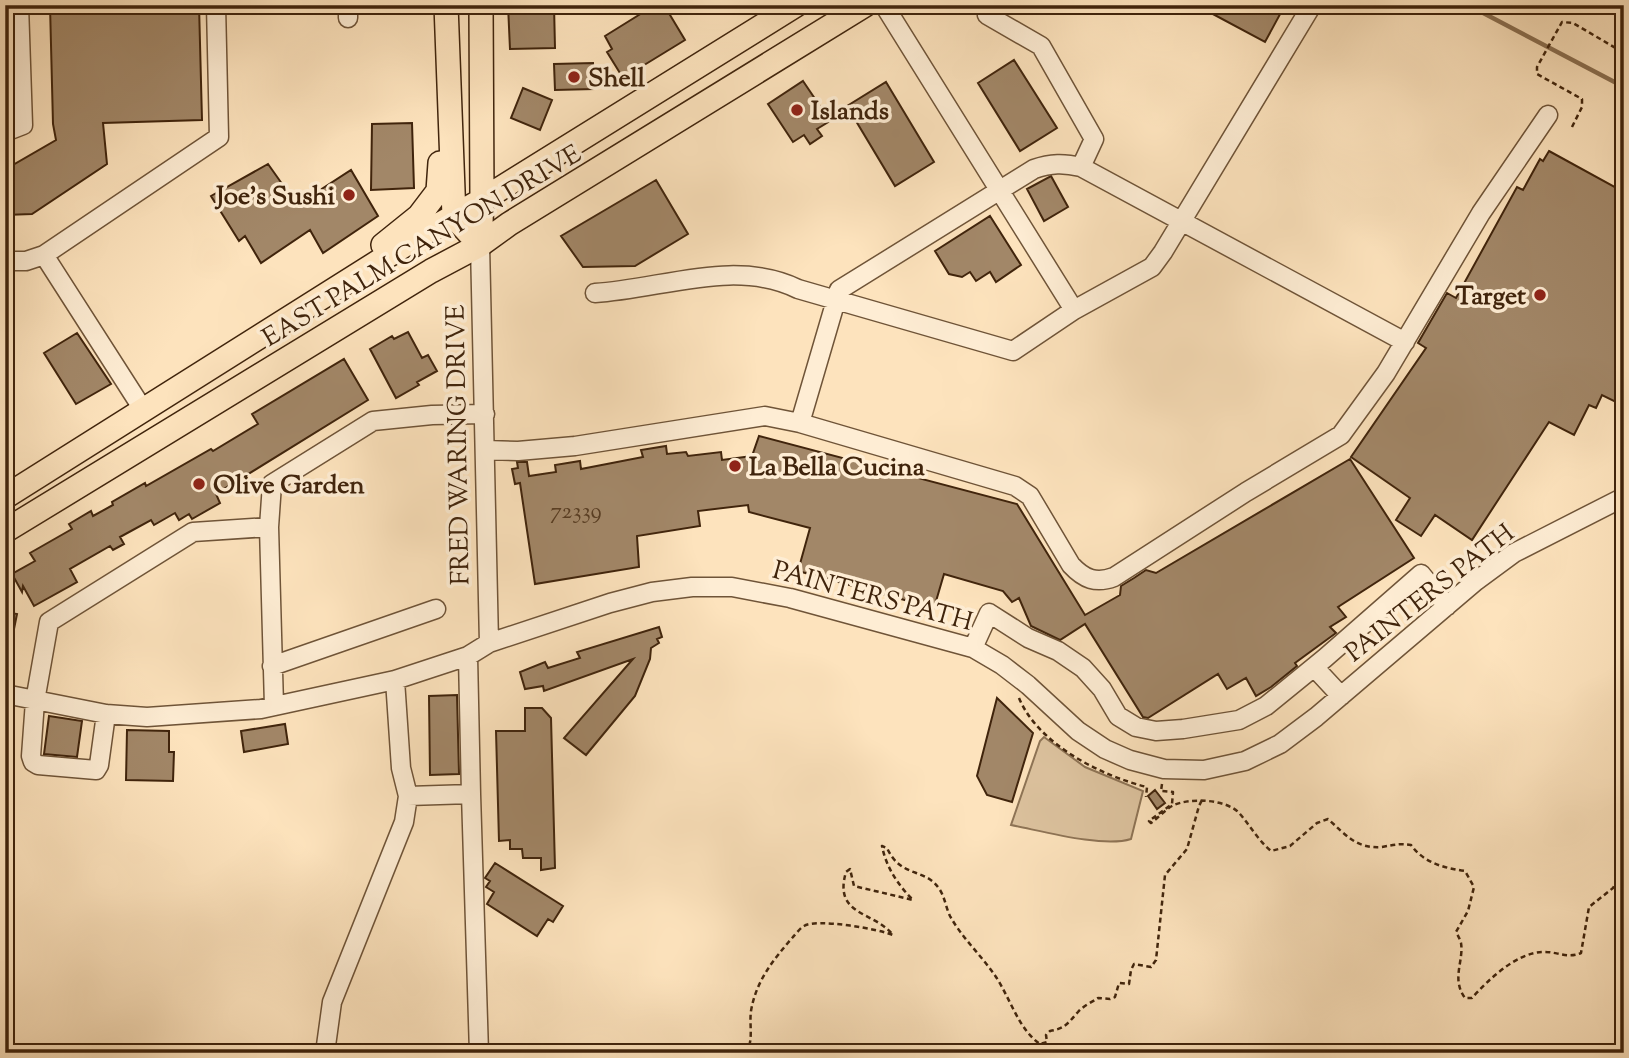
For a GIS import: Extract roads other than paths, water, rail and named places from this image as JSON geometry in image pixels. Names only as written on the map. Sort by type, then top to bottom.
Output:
[{"type":"main road","points":[[446,5],[454,217],[480,245]]},
{"type":"main road","points":[[465,5],[467,56],[481,91]]},
{"type":"main road","name":"FRED WARING DRIVE","points":[[480,245],[481,5]]},
{"type":"main road","name":"EAST PALM CANYON DRIVE","points":[[5,497],[356,276],[796,5]]},
{"type":"main road","name":"EAST PALM CANYON DRIVE","points":[[5,531],[431,271],[480,245],[509,224],[864,5]]},
{"type":"main road","points":[[356,276],[387,241],[419,216],[438,191],[442,123],[449,90]]},
{"type":"street","points":[[5,132],[23,125],[19,5]]},
{"type":"street","points":[[5,261],[26,261],[44,255],[219,137],[216,5]]},
{"type":"street","points":[[884,5],[1074,310]]},
{"type":"street","points":[[595,293],[737,274],[784,282],[798,289],[1013,351],[1074,310],[1152,267],[1312,5]]},
{"type":"street","points":[[987,15],[1041,46],[1094,139],[1081,167]]},
{"type":"street","points":[[486,450],[518,451],[575,446],[765,416],[1014,485],[1030,496],[1071,565],[1079,573],[1101,582],[1114,577],[1245,492],[1340,435],[1386,373],[1481,213],[1548,115]]},
{"type":"street","points":[[800,424],[839,290],[1034,169],[1047,164],[1064,163],[1081,167],[1405,342]]},
{"type":"street","name":"FRED WARING DRIVE","points":[[480,245],[489,643]]},
{"type":"street","points":[[44,255],[144,411]]},
{"type":"street","points":[[274,706],[269,527],[272,485],[373,421],[420,415],[485,414]]},
{"type":"street","name":"PAINTERS PATH","points":[[5,694],[106,714],[147,717],[274,706],[395,680],[468,656],[489,643],[652,592],[692,587],[732,587],[790,598],[973,648],[1002,665],[1078,731],[1105,749],[1130,760],[1164,769],[1204,770],[1245,761],[1280,744],[1514,553],[1624,497]]},
{"type":"street","points":[[106,714],[96,770],[38,765],[33,762],[31,756],[35,701],[49,622],[194,532],[269,527]]},
{"type":"street","points":[[973,648],[989,613],[1083,668],[1102,689],[1118,716],[1136,727],[1156,731],[1183,729],[1239,720],[1266,706],[1421,574],[1447,606]]},
{"type":"street","points":[[272,666],[436,610]]},
{"type":"street","points":[[468,656],[479,1053]]},
{"type":"street","points":[[1314,667],[1341,696]]},
{"type":"street","points":[[325,1053],[332,1002],[404,821],[408,796],[401,768],[395,680]]},
{"type":"street","points":[[408,796],[471,794]]},
{"type":"waterway","points":[[1468,5],[1624,87]]},
{"type":"place","name":"Shell","points":[[574,77]]},
{"type":"place","name":"Islands","points":[[797,110]]},
{"type":"place","name":"Joe's Sushi","points":[[349,195]]},
{"type":"place","name":"Target","points":[[1540,295]]},
{"type":"place","name":"La Bella Cucina","points":[[735,466]]},
{"type":"place","name":"Olive Garden","points":[[199,484]]}]
